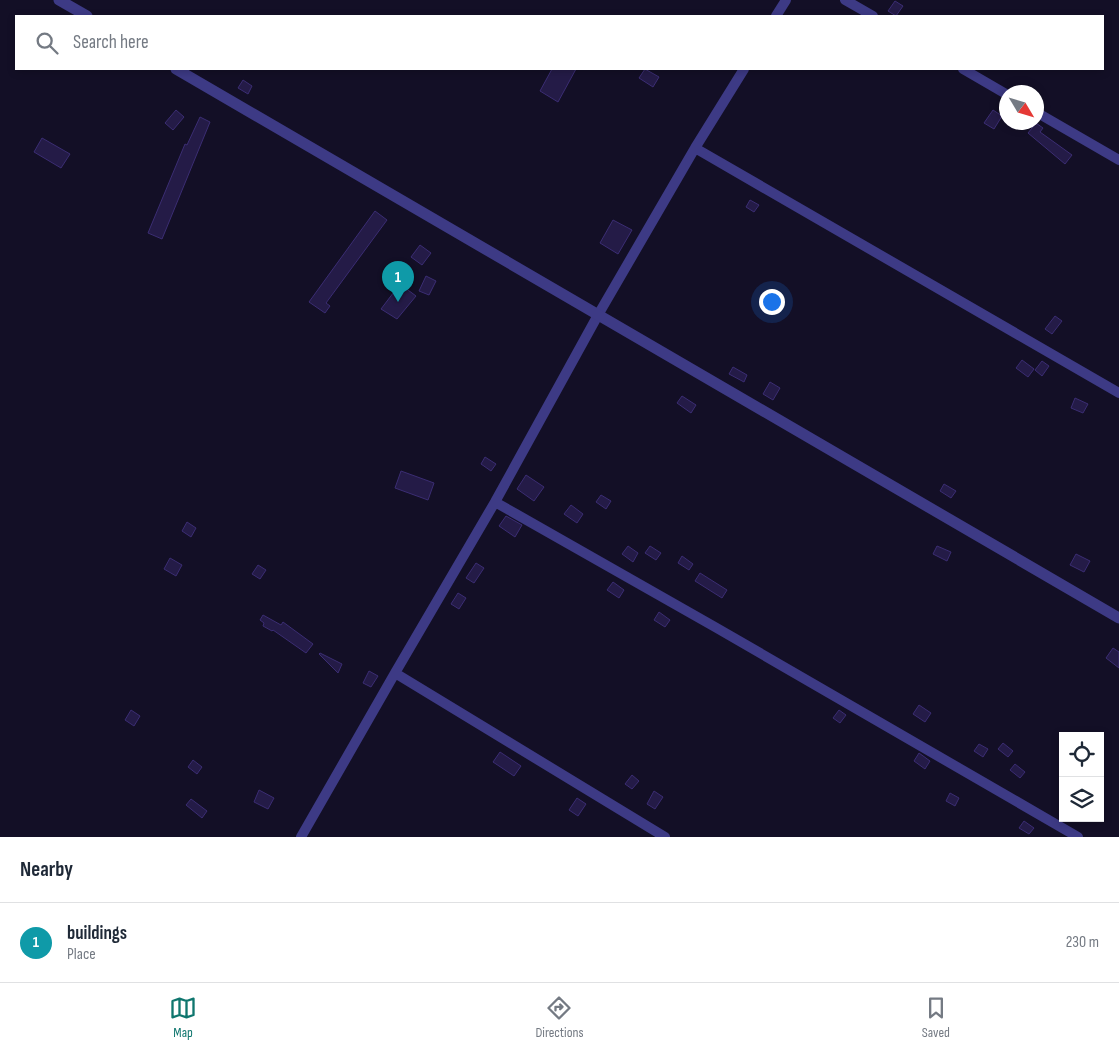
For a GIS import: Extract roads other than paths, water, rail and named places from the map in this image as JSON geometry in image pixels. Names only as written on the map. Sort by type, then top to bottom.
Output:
[{"type":"street","points":[[59,0],[85,15]]},
{"type":"street","points":[[777,15],[786,0]]},
{"type":"street","points":[[845,0],[871,15]]},
{"type":"street","points":[[178,70],[1119,618]]},
{"type":"street","points":[[301,837],[495,502],[598,315],[695,148],[743,70]]},
{"type":"street","points":[[965,70],[999,90]]},
{"type":"street","points":[[1044,117],[1119,160]]},
{"type":"street","points":[[695,148],[1119,394]]},
{"type":"street","points":[[495,502],[1078,837]]},
{"type":"street","points":[[395,673],[665,837]]},
{"type":"place","name":"buildings","points":[[398,302]]}]
